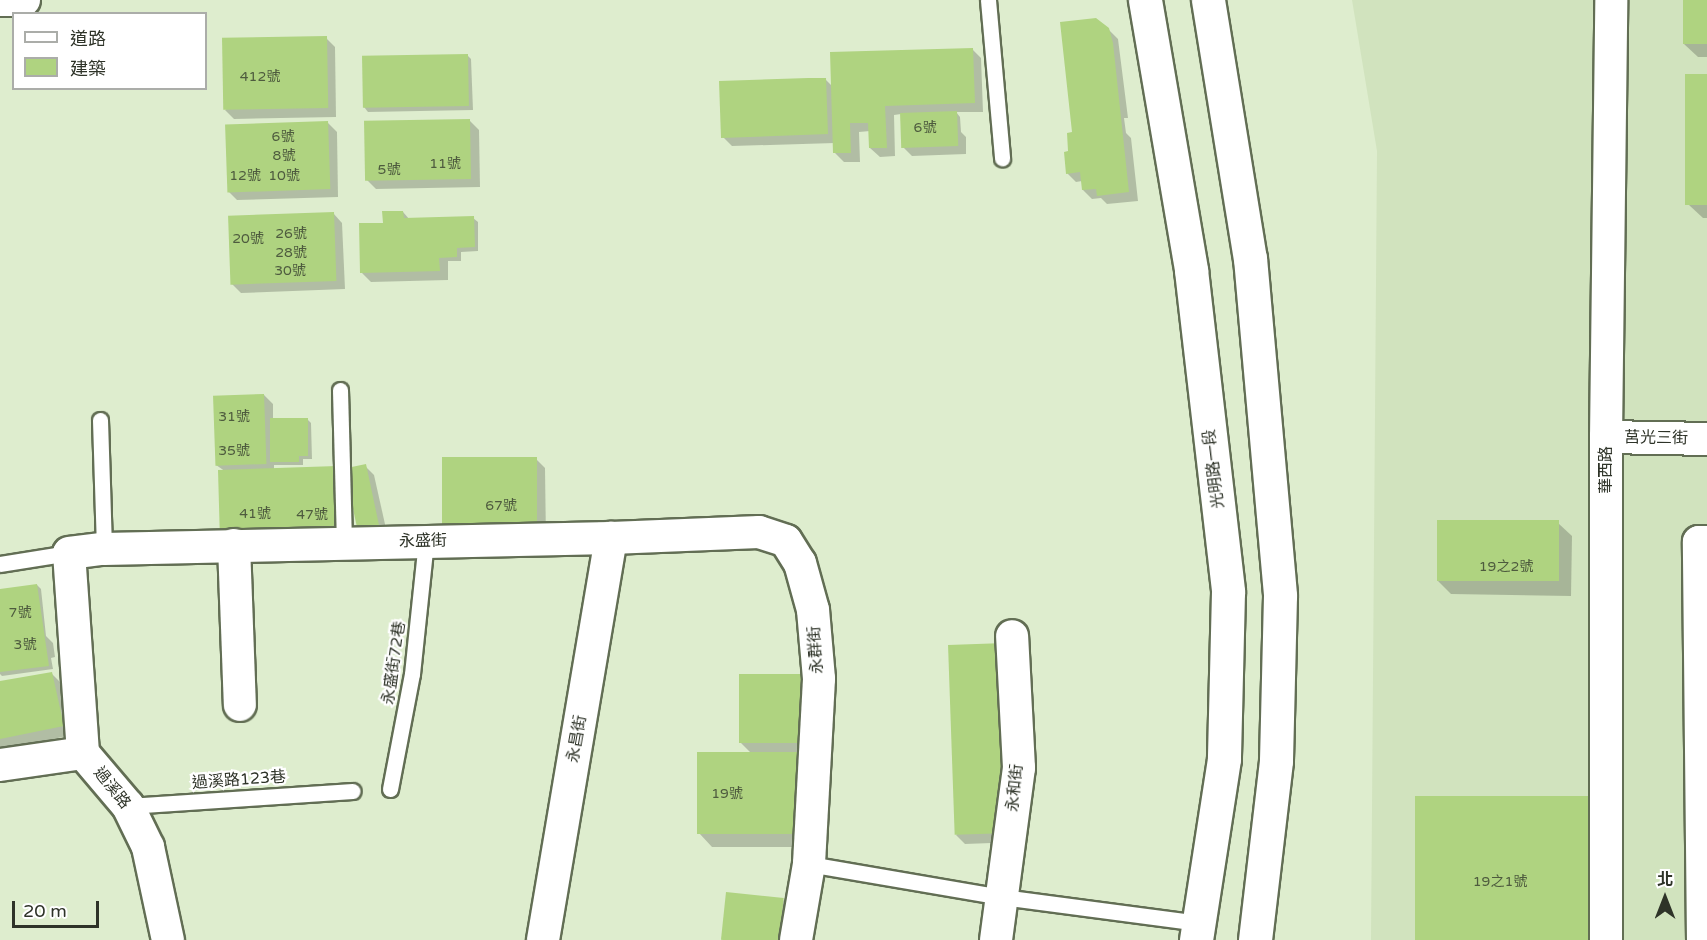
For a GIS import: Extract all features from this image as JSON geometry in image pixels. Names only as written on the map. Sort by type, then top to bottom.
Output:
[{"type":"street","points":[[0,0],[24,0]]},
{"type":"street","name":"光明路一段","points":[[1145,0],[1191,270],[1228,592],[1224,759],[1198,931]]},
{"type":"street","points":[[1208,0],[1250,258],[1280,596],[1276,761],[1255,940]]},
{"type":"street","name":"華西路","points":[[1606,940],[1605,437],[1611,0]]},
{"type":"street","name":"莒光三街","points":[[1605,437],[1707,439]]},
{"type":"street","name":"永群街","points":[[611,538],[759,532],[786,541],[800,563],[813,610],[819,679],[809,864],[796,940]]},
{"type":"street","name":"永盛街","points":[[69,553],[104,549],[234,545],[611,538]]},
{"type":"street","name":"永昌街","points":[[543,940],[611,538]]},
{"type":"street","points":[[1703,940],[1699,542],[1707,542]]},
{"type":"street","points":[[234,545],[240,705]]},
{"type":"street","points":[[69,553],[83,753]]},
{"type":"street","name":"永和街","points":[[996,940],[1019,768],[1012,636]]},
{"type":"street","name":"過溪路","points":[[0,765],[83,753],[129,806],[148,847],[168,940]]},
{"type":"lane","points":[[988,0],[1002,158]]},
{"type":"lane","points":[[340,390],[344,542]]},
{"type":"lane","points":[[100,420],[104,549]]},
{"type":"lane","name":"永盛街72巷","points":[[390,789],[412,674],[426,541]]},
{"type":"lane","points":[[0,564],[69,553]]},
{"type":"lane","name":"過溪路123巷","points":[[129,806],[352,791]]},
{"type":"lane","points":[[809,864],[1198,931]]},
{"type":"shaded area","points":[[1352,0],[1707,0],[1707,940],[1371,940],[1377,151]]},
{"type":"building","points":[[1683,0],[1707,0],[1707,44],[1683,44]]},
{"type":"building","points":[[1096,18],[1109,28],[1113,43],[1129,192],[1097,196],[1096,189],[1082,190],[1080,172],[1066,174],[1064,152],[1068,151],[1067,133],[1072,132],[1060,22]]},
{"type":"building","points":[[327,36],[328,108],[223,110],[222,38]]},
{"type":"building","points":[[973,48],[975,103],[885,106],[887,148],[869,148],[868,123],[850,123],[851,153],[833,153],[830,52]]},
{"type":"building","points":[[468,54],[469,106],[363,108],[362,56]]},
{"type":"building","points":[[1685,74],[1707,74],[1707,205],[1685,205]]},
{"type":"building","points":[[826,78],[828,134],[721,138],[719,81]]},
{"type":"building","points":[[957,111],[958,146],[901,148],[900,113]]},
{"type":"building","points":[[470,119],[471,179],[365,181],[364,121]]},
{"type":"building","points":[[328,121],[330,189],[227,193],[225,125]]},
{"type":"building","points":[[382,211],[403,211],[404,218],[474,216],[475,247],[457,248],[457,257],[439,258],[440,271],[360,273],[359,223],[383,223]]},
{"type":"building","points":[[334,212],[336,281],[230,285],[228,216]]},
{"type":"building","points":[[264,394],[266,464],[215,466],[213,396]]},
{"type":"building","points":[[270,418],[308,418],[308,456],[299,456],[299,462],[270,462]]},
{"type":"building","points":[[442,457],[537,457],[537,532],[442,532]]},
{"type":"building","points":[[366,464],[381,533],[359,538],[344,469]]},
{"type":"building","points":[[337,466],[339,520],[323,537],[220,541],[218,470]]},
{"type":"building","points":[[1437,520],[1559,520],[1559,581],[1437,581]]},
{"type":"building","points":[[37,584],[49,666],[0,672],[0,589]]},
{"type":"building","points":[[1005,643],[1012,833],[955,835],[948,645]]},
{"type":"building","points":[[52,672],[64,726],[0,739],[0,681]]},
{"type":"building","points":[[739,674],[807,674],[807,743],[739,743]]},
{"type":"building","points":[[697,752],[807,752],[807,834],[697,834]]},
{"type":"building","points":[[1415,796],[1591,796],[1591,940],[1415,940]]},
{"type":"building","points":[[726,892],[784,898],[779,940],[721,940]]}]
